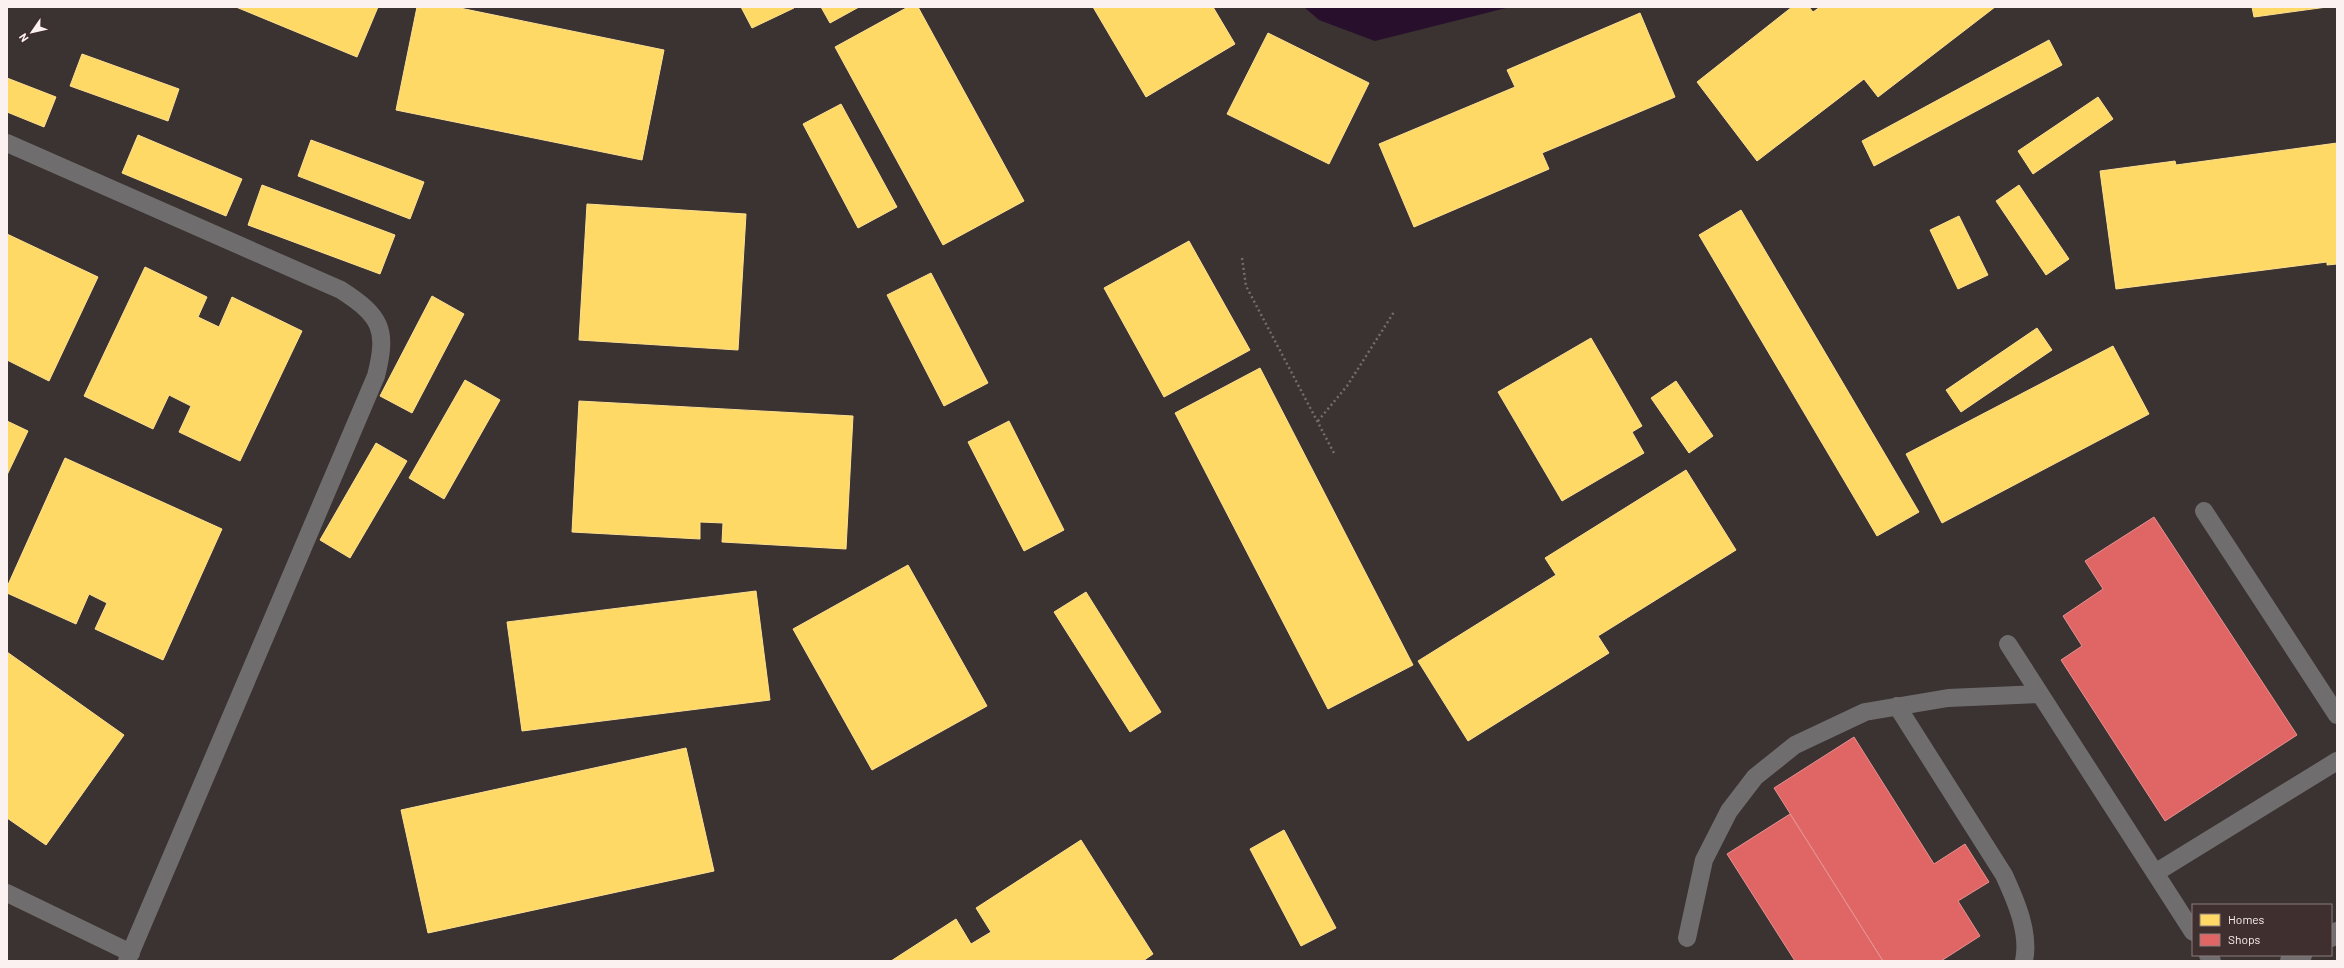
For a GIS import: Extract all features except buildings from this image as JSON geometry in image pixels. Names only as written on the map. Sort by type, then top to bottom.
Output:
[{"type":"lane","points":[[7,143],[341,290],[366,307],[380,327],[382,351],[376,376],[129,957],[7,893]]},
{"type":"lane","points":[[2204,511],[2337,715]]},
{"type":"lane","points":[[2008,644],[2192,930]]},
{"type":"lane","points":[[1687,938],[1704,860],[1729,811],[1755,777],[1795,745],[1865,712],[1948,698],[2040,694]]},
{"type":"lane","points":[[1897,706],[2004,875],[2014,897],[2025,933],[2026,950],[2024,961]]},
{"type":"lane","points":[[2155,873],[2337,761]]},
{"type":"path","points":[[1242,258],[1246,286],[1318,420],[1335,455]]},
{"type":"path","points":[[1318,420],[1347,386],[1394,312]]},
{"type":"shaded area","points":[[1304,7],[1510,7],[1375,41],[1319,20]]}]
